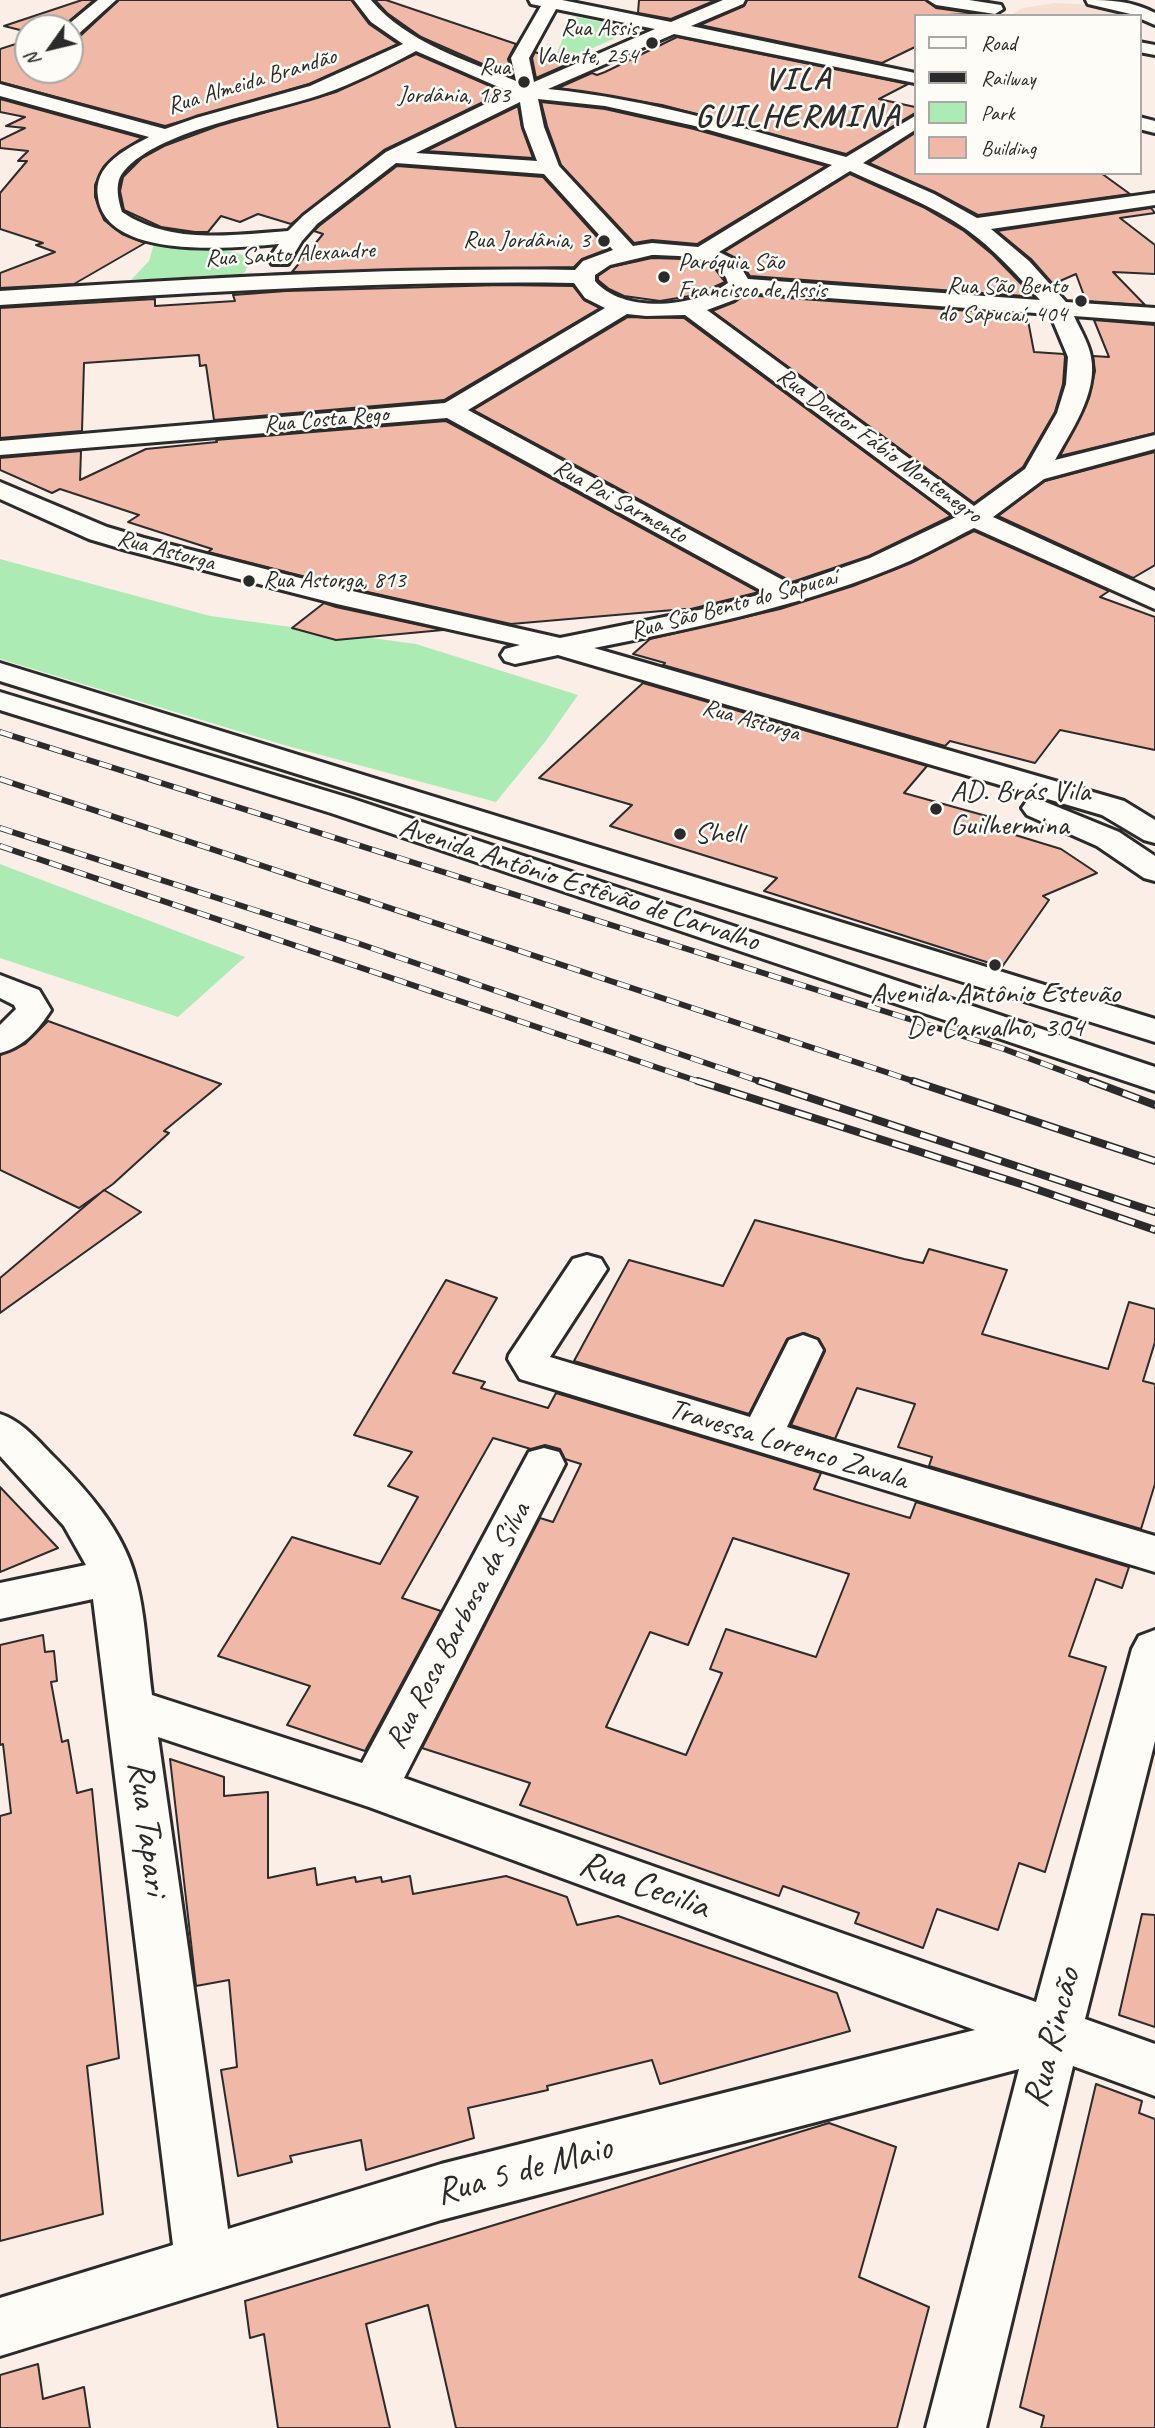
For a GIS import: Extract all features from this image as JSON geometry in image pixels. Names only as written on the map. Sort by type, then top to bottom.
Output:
[{"type":"main road","points":[[84,20],[108,0]]},
{"type":"main road","points":[[362,0],[377,18],[415,44],[525,92],[605,100]]},
{"type":"main road","points":[[265,281],[294,237],[310,220],[393,156],[525,92],[737,0]]},
{"type":"main road","points":[[936,0],[997,9]]},
{"type":"main road","points":[[1094,0],[1135,9],[1155,20]]},
{"type":"main road","points":[[511,63],[547,1],[914,78]]},
{"type":"main road","name":"Rua Almeida Brandão","points":[[294,237],[138,242],[113,215],[108,192],[111,175],[125,159],[186,125],[326,87],[367,70],[415,44]]},
{"type":"main road","points":[[466,65],[511,63],[580,82],[605,100]]},
{"type":"main road","points":[[466,65],[511,63]]},
{"type":"main road","points":[[511,63],[525,92],[534,127],[550,168],[627,252]]},
{"type":"main road","points":[[1,91],[164,135]]},
{"type":"main road","name":"Rua São Bento do Sapucaí","points":[[515,655],[706,617],[790,595],[880,564],[974,518],[1035,474],[1069,413],[1078,384],[1080,357],[1059,308],[1021,266],[974,225],[927,198],[850,164],[699,121],[605,100]]},
{"type":"main road","points":[[702,254],[914,123]]},
{"type":"main road","points":[[393,156],[550,168]]},
{"type":"main road","points":[[974,225],[1154,200]]},
{"type":"main road","points":[[678,250],[702,254],[732,267],[739,276],[739,285],[722,299],[690,308],[668,310],[625,306],[593,293],[586,285],[584,277],[587,269],[597,262],[627,252],[678,250]]},
{"type":"main road","points":[[100,292],[125,271]]},
{"type":"main road","name":"Rua Santo Alexandre","points":[[0,298],[265,281],[430,274],[584,277]]},
{"type":"main road","points":[[739,285],[1155,315]]},
{"type":"main road","name":"Rua Costa Rego","points":[[0,447],[451,410],[625,306]]},
{"type":"main road","name":"Rua Doutor Fábio Montenegro","points":[[690,308],[974,518],[1155,601]]},
{"type":"main road","name":"Rua Pai Sarmento","points":[[451,410],[790,595]]},
{"type":"main road","points":[[1035,474],[1155,442]]},
{"type":"main road","name":"Rua Astorga","points":[[0,489],[98,533],[337,596],[556,645],[709,692],[1113,808],[1155,833]]},
{"type":"main road","name":"Rua Astorga","points":[[337,596],[377,616],[417,631],[515,655],[920,768],[1072,822],[1108,839],[1155,871]]},
{"type":"main road","name":"Avenida Antônio Estêvão de Carvalho","points":[[0,672],[1155,1031]]},
{"type":"main road","name":"Avenida Antônio Estêvão de Carvalho","points":[[0,701],[342,806],[1155,1079]]},
{"type":"main road","points":[[1113,808],[1155,816]]},
{"type":"main road","points":[[0,985],[27,998],[34,1010],[10,1034]]},
{"type":"main road","name":"Travessa Lorenco Zavala","points":[[587,1269],[530,1354],[529,1359],[535,1368],[1155,1554]]},
{"type":"main road","points":[[761,1437],[803,1350]]},
{"type":"main road","name":"Rua Tapari","points":[[0,1430],[80,1511],[105,1554],[113,1577],[204,2265]]},
{"type":"main road","name":"Rua Rosa Barbosa da Silva","points":[[374,1788],[544,1464]]},
{"type":"main road","points":[[0,1601],[113,1577]]},
{"type":"main road","name":"Rua Rincão","points":[[956,2428],[1054,2035],[1155,1649]]},
{"type":"main road","name":"Rua Cecilia","points":[[131,1708],[374,1788],[1155,2070]]},
{"type":"main road","name":"Rua 5 de Maio","points":[[0,2327],[441,2192],[1054,2035]]},
{"type":"shaded area","points":[[1056,3],[1098,5],[1126,14],[1013,14],[1022,8]]},
{"type":"green space","points":[[572,16],[635,29],[551,67]]},
{"type":"green space","points":[[155,240],[234,252],[246,256],[250,261],[245,272],[241,274],[131,280],[149,261]]},
{"type":"green space","points":[[0,559],[210,616],[416,644],[578,695],[545,742],[496,802],[284,745],[0,659]]},
{"type":"green space","points":[[0,864],[245,957],[178,1017],[0,958]]},
{"type":"building","points":[[82,0],[94,0],[78,14],[40,14]]},
{"type":"building","points":[[119,0],[351,0],[369,24],[398,44],[309,84],[165,126],[0,82],[0,49],[14,44],[14,84],[84,84],[84,32]]},
{"type":"building","points":[[375,0],[386,0],[516,44],[508,59],[512,77],[421,37],[387,13]]},
{"type":"building","points":[[639,0],[716,0],[671,19],[638,13]]},
{"type":"building","points":[[747,0],[926,0],[936,8],[979,14],[914,14],[914,47],[882,63],[700,25],[744,6]]},
{"type":"building","points":[[677,37],[908,84],[879,99],[914,107],[914,114],[846,154],[662,105],[558,88],[592,73],[597,75]]},
{"type":"building","points":[[535,52],[568,64],[536,78],[532,58]]},
{"type":"building","points":[[416,54],[504,92],[384,150],[291,224],[258,214],[240,222],[221,216],[208,232],[195,232],[161,227],[124,210],[120,191],[123,177],[142,158],[164,146],[218,126],[336,92]]},
{"type":"building","points":[[0,99],[142,138],[120,151],[104,166],[95,185],[95,197],[104,220],[122,234],[145,243],[74,284],[0,288],[0,273],[55,252],[36,245],[43,243],[0,229],[0,193],[27,161],[18,161],[28,151],[0,148],[0,140],[25,128],[6,126],[25,117],[0,112]]},
{"type":"building","points":[[541,102],[605,109],[694,129],[826,166],[697,244],[652,240],[634,243],[561,165]]},
{"type":"building","points":[[518,106],[522,128],[533,158],[426,151]]},
{"type":"building","points":[[914,134],[914,175],[1104,175],[1130,194],[978,215],[935,192],[869,163]]},
{"type":"building","points":[[397,166],[543,177],[608,249],[582,259],[574,267],[292,272],[323,234],[314,231]]},
{"type":"building","points":[[850,174],[923,207],[964,231],[993,255],[1030,293],[1024,296],[750,276],[739,260],[724,252]]},
{"type":"building","points":[[1151,208],[1155,213],[1120,218],[1155,245],[1155,274],[1113,272],[1145,305],[1086,301],[1076,274],[1053,284],[1031,259],[997,231]]},
{"type":"building","name":"Paróquia São Francisco de Assis","points":[[652,258],[684,259],[706,264],[715,269],[725,282],[696,295],[660,301],[624,296],[598,280],[598,276],[611,267]]},
{"type":"building","points":[[502,285],[573,286],[584,300],[600,308],[444,400],[214,420],[206,365],[200,366],[199,355],[84,363],[82,431],[0,438],[0,308],[155,299],[155,306],[235,301],[233,295],[286,291]]},
{"type":"building","points":[[745,295],[1027,315],[1034,352],[1064,354],[1065,357],[1063,384],[1055,412],[1023,467],[974,503],[712,311]]},
{"type":"building","points":[[628,317],[684,318],[951,516],[869,556],[792,582],[473,410]]},
{"type":"building","points":[[1094,320],[1155,325],[1155,433],[1060,456],[1089,398],[1095,371],[1093,356],[1109,357]]},
{"type":"building","points":[[446,421],[759,592],[683,611],[685,609],[511,624],[345,587],[208,552],[212,549],[128,522],[139,515],[60,489],[52,493],[0,470],[0,458],[81,451],[80,480],[146,449],[217,442],[216,440]]},
{"type":"building","points":[[1155,452],[1155,565],[1133,578],[998,516],[1045,481]]},
{"type":"building","points":[[974,531],[1109,591],[1100,597],[1155,617],[1155,750],[1060,730],[1035,763],[950,741],[945,746],[633,654],[650,639],[780,609],[853,586],[911,563]]},
{"type":"building","points":[[324,603],[443,630],[336,640],[292,628]]},
{"type":"building","points":[[643,683],[927,766],[904,793],[990,817],[988,820],[993,822],[989,827],[1061,849],[1097,873],[1043,896],[1049,900],[1002,967],[764,891],[777,878],[610,826],[632,805],[539,778]]},
{"type":"building","points":[[48,1021],[221,1084],[164,1131],[169,1133],[113,1184],[79,1208],[0,1170],[0,1055],[25,1044]]},
{"type":"building","points":[[104,1190],[141,1212],[0,1313],[0,1278]]},
{"type":"building","points":[[755,1220],[923,1263],[929,1249],[1007,1270],[982,1334],[1108,1369],[1129,1302],[1155,1309],[1155,1342],[1143,1381],[1155,1384],[1155,1484],[1141,1529],[929,1466],[932,1457],[898,1447],[915,1404],[857,1388],[835,1439],[791,1425],[825,1351],[819,1339],[804,1333],[787,1339],[749,1414],[574,1361],[629,1260],[723,1286]]},
{"type":"building","points":[[446,1280],[497,1298],[453,1373],[485,1382],[481,1388],[548,1408],[556,1393],[821,1473],[814,1489],[856,1502],[910,1518],[916,1502],[1129,1567],[1122,1588],[1096,1579],[1069,1656],[1106,1667],[1045,1872],[1019,1863],[998,1930],[937,1909],[923,1948],[855,1923],[859,1913],[783,1886],[779,1896],[520,1805],[530,1783],[422,1748],[540,1518],[553,1522],[581,1464],[565,1459],[560,1449],[545,1445],[531,1449],[493,1438],[402,1598],[441,1611],[365,1751],[287,1725],[310,1686],[218,1656],[292,1537],[380,1564],[418,1497],[388,1486],[412,1452],[354,1435]],"holes":[[[733,1538],[849,1574],[816,1657],[726,1629],[710,1669],[722,1673],[686,1755],[606,1727],[650,1632],[688,1645]]]},
{"type":"building","points":[[0,1487],[58,1548],[0,1572]]},
{"type":"building","points":[[43,1635],[45,1652],[54,1651],[57,1681],[51,1682],[62,1742],[68,1740],[77,1793],[92,1789],[119,2058],[87,2066],[103,2214],[0,2241],[0,1816],[11,1813],[3,1744],[0,1745],[0,1645]]},
{"type":"building","points":[[170,1759],[224,1777],[224,1796],[268,1792],[268,1878],[315,1868],[317,1885],[355,1877],[356,1882],[381,1877],[382,1882],[410,1876],[413,1894],[506,1876],[567,1897],[577,1925],[618,1916],[837,1993],[850,2031],[660,2084],[652,2060],[547,2086],[548,2090],[468,2108],[474,2138],[366,2170],[361,2140],[290,2156],[292,2162],[238,2176],[221,2070],[237,2067],[229,1980],[196,1986]]},
{"type":"building","points":[[1142,1914],[1155,1915],[1155,2027],[1119,2015]]},
{"type":"building","points":[[1096,2084],[1142,2101],[1139,2113],[1155,2119],[1155,2428],[1041,2428],[1044,2416],[1020,2407]]},
{"type":"building","points":[[829,2123],[896,2147],[859,2277],[929,2307],[897,2428],[456,2428],[428,2305],[366,2324],[390,2428],[278,2428],[264,2334],[250,2338],[245,2301]]},
{"type":"building","points":[[38,2364],[43,2399],[84,2387],[90,2428],[0,2428],[0,2375]]},
{"type":"railway","points":[[0,732],[1004,1049],[1095,1083]]},
{"type":"railway","points":[[0,779],[919,1083]]},
{"type":"railway","points":[[0,828],[357,943],[764,1083]]},
{"type":"railway","points":[[0,846],[703,1083]]},
{"type":"railway","points":[[698,1081],[1027,1186],[1155,1230]]},
{"type":"railway","points":[[759,1081],[1155,1212]]},
{"type":"railway","points":[[913,1081],[1155,1161]]},
{"type":"railway","points":[[1091,1081],[1155,1105]]},
{"type":"place","name":"Rua Assis Valente, 254","points":[[652,43]]},
{"type":"place","name":"Rua Jordânia, 183","points":[[524,82]]},
{"type":"place","name":"Rua Jordânia, 3","points":[[604,241]]},
{"type":"place","name":"Paróquia São Francisco de Assis","points":[[664,277]]},
{"type":"place","name":"Rua São Bento do Sapucaí, 404","points":[[1081,301]]},
{"type":"place","name":"Rua Astorga, 813","points":[[249,581]]},
{"type":"place","name":"AD. Brás Vila Guilhermina","points":[[936,809]]},
{"type":"place","name":"Shell","points":[[680,834]]},
{"type":"place","name":"Avenida Antônio Estevão De Carvalho, 304","points":[[995,965]]},
{"type":"district","name":"VILA GUILHERMINA","points":[[798,100]]}]
